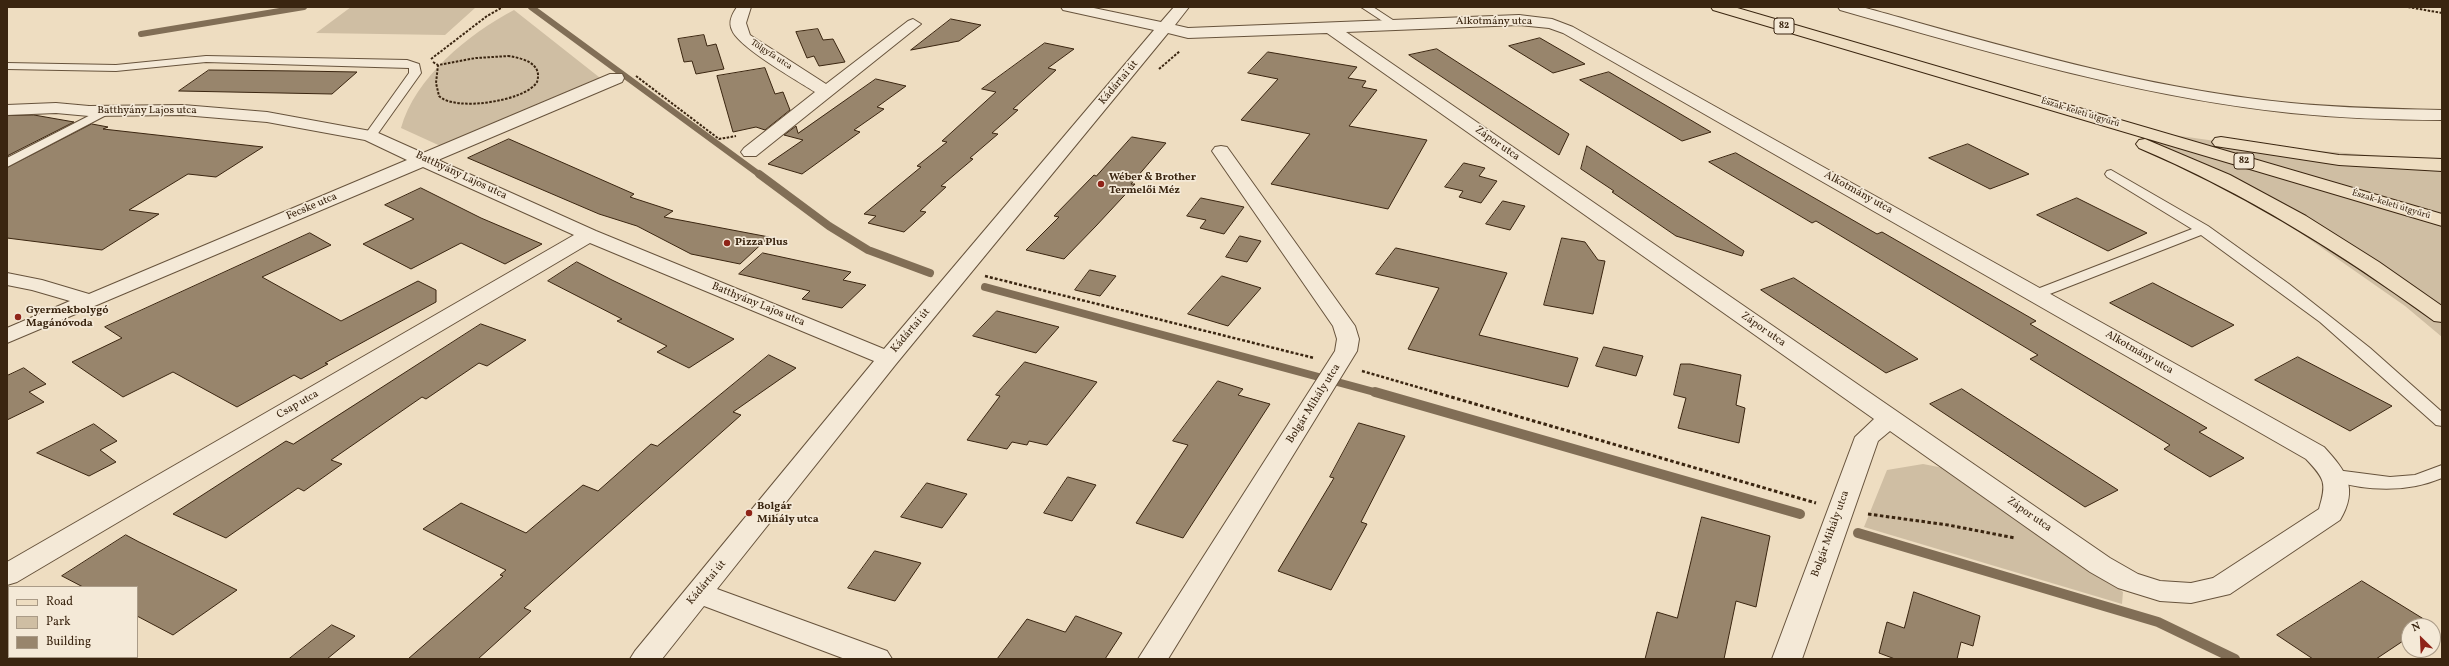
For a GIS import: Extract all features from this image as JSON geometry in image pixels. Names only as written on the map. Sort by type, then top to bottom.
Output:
[{"type":"main road","name":"Észak-keleti útgyűrű","points":[[1718,7],[2046,102],[2442,220]]},
{"type":"main road","points":[[2046,102],[2174,132],[2277,152],[2339,160],[2442,165]]},
{"type":"main road","points":[[2046,102],[2150,146],[2250,193],[2349,251],[2442,316]]},
{"type":"street","name":"Tölgyfa utca","points":[[744,7],[737,22],[739,32],[744,38],[826,92]]},
{"type":"street","points":[[1068,7],[1164,29],[1204,34],[1330,28]]},
{"type":"street","name":"Kádártai út","points":[[645,659],[888,359],[1182,7]]},
{"type":"street","points":[[1845,7],[2075,69],[2200,96],[2357,113],[2442,115]]},
{"type":"street","name":"Alkotmány utca","points":[[1330,28],[1394,24],[1519,20],[1552,24],[1568,30],[2037,294],[2315,453],[2337,483]]},
{"type":"street","points":[[750,152],[913,24]]},
{"type":"street","name":"Zápor utca","points":[[1330,28],[2100,565],[2128,581],[2160,591],[2191,593],[2220,587],[2331,514],[2337,483]]},
{"type":"street","name":"Fecske utca","points":[[7,336],[624,75]]},
{"type":"street","name":"Batthyány Lajos utca","points":[[7,110],[56,108],[182,110],[253,116],[370,136],[424,159],[589,235],[888,359]]},
{"type":"street","name":"Bolgár Mihály utca","points":[[1153,659],[1337,367],[1346,351],[1348,339],[1344,326],[1221,151]]},
{"type":"street","name":"Csap utca","points":[[7,575],[589,235]]},
{"type":"street","points":[[7,279],[35,284],[91,301]]},
{"type":"street","name":"Bolgár Mihály utca","points":[[1787,659],[1839,510],[1867,437],[1890,418]]},
{"type":"street","points":[[698,593],[877,659]]},
{"type":"lane","points":[[1366,7],[1394,24]]},
{"type":"lane","points":[[7,66],[116,68],[206,59],[407,63],[415,66],[415,73],[370,136]]},
{"type":"lane","points":[[7,163],[108,110]]},
{"type":"lane","points":[[2111,174],[2203,229],[2282,283],[2402,383],[2442,421]]},
{"type":"lane","points":[[2037,294],[2203,229]]},
{"type":"lane","points":[[2337,483],[2406,483],[2442,471]]},
{"type":"path","points":[[438,65],[436,92],[442,99],[453,103],[472,103],[521,94],[535,87],[539,78],[537,69],[529,62],[508,56],[487,56],[438,65],[429,60],[487,16],[503,7]]},
{"type":"path","points":[[2408,7],[2442,13]]},
{"type":"path","points":[[624,75],[719,139],[782,126]]},
{"type":"path","points":[[982,275],[1337,367],[1839,510],[2022,538]]},
{"type":"green space","points":[[351,7],[475,8],[445,35],[316,33]]},
{"type":"green space","points":[[514,10],[604,81],[447,149],[401,128],[408,110],[418,92],[446,59],[479,32]]},
{"type":"green space","points":[[2125,128],[2236,144],[2442,161],[2442,337],[2405,306],[2249,197]]},
{"type":"green space","points":[[1923,464],[1949,469],[2123,592],[2122,604],[1864,527],[1887,470]]},
{"type":"building","points":[[951,19],[981,25],[959,41],[911,50]]},
{"type":"building","points":[[818,29],[823,40],[833,39],[845,62],[819,66],[814,56],[807,58],[796,32]]},
{"type":"building","points":[[704,35],[707,46],[716,44],[724,69],[696,74],[692,61],[684,62],[678,39]]},
{"type":"building","points":[[1540,38],[1585,64],[1553,73],[1509,46]]},
{"type":"building","points":[[1045,43],[1074,49],[1048,68],[1056,70],[1013,109],[1018,110],[992,133],[998,134],[970,158],[973,159],[941,186],[946,187],[920,211],[926,212],[904,232],[868,223],[876,216],[864,214],[921,167],[917,166],[947,142],[942,141],[996,92],[982,89]]},
{"type":"building","points":[[1437,49],[1569,134],[1559,155],[1409,55]]},
{"type":"building","points":[[1268,52],[1357,67],[1348,78],[1366,81],[1362,87],[1377,90],[1349,126],[1427,140],[1388,209],[1271,184],[1310,134],[1241,120],[1278,79],[1248,73]]},
{"type":"building","points":[[765,68],[775,94],[783,92],[790,110],[765,130],[756,127],[733,132],[717,76]]},
{"type":"building","points":[[209,70],[357,72],[332,94],[179,91]]},
{"type":"building","points":[[1609,72],[1711,132],[1682,141],[1580,80]]},
{"type":"building","points":[[876,79],[906,86],[877,107],[884,109],[854,130],[860,132],[802,174],[768,164],[803,140],[784,135],[796,126],[798,133]]},
{"type":"building","points":[[34,115],[74,122],[7,156],[7,116]]},
{"type":"building","points":[[92,124],[108,127],[103,129],[263,147],[216,177],[188,174],[129,210],[159,214],[102,250],[7,238],[7,168]]},
{"type":"building","points":[[1132,137],[1166,143],[1131,184],[1135,184],[1096,226],[1064,259],[1026,250],[1059,217],[1054,216],[1094,175],[1096,176]]},
{"type":"building","points":[[509,139],[634,194],[630,197],[673,211],[664,217],[769,237],[740,264],[691,254],[637,226],[599,214],[468,158]]},
{"type":"building","points":[[1968,144],[2029,174],[1990,189],[1929,158]]},
{"type":"building","points":[[1587,146],[1744,251],[1742,256],[1676,236],[1612,192],[1614,191],[1581,169]]},
{"type":"building","points":[[1736,153],[1877,234],[1882,232],[2036,321],[2030,324],[2207,428],[2199,432],[2244,458],[2210,477],[2164,449],[2170,445],[2030,359],[2038,355],[1816,221],[1812,223],[1709,162]]},
{"type":"building","points":[[1464,163],[1485,168],[1479,176],[1497,181],[1481,203],[1459,197],[1463,191],[1445,187]]},
{"type":"building","points":[[421,188],[481,218],[542,244],[505,264],[461,243],[411,269],[363,244],[414,219],[385,205]]},
{"type":"building","points":[[1201,198],[1244,207],[1224,234],[1200,228],[1206,220],[1187,216]]},
{"type":"building","points":[[2077,198],[2147,233],[2108,251],[2037,215]]},
{"type":"building","points":[[1503,201],[1525,206],[1510,230],[1486,224]]},
{"type":"building","points":[[310,233],[331,245],[262,277],[341,321],[418,281],[436,290],[436,302],[325,363],[328,364],[301,379],[294,375],[237,407],[173,372],[123,397],[72,362],[122,338],[105,327]]},
{"type":"building","points":[[1240,236],[1261,241],[1247,262],[1226,257]]},
{"type":"building","points":[[1562,238],[1585,242],[1598,260],[1605,261],[1593,314],[1544,305]]},
{"type":"building","points":[[1396,248],[1507,273],[1479,335],[1578,358],[1568,387],[1408,349],[1439,288],[1376,274]]},
{"type":"building","points":[[763,253],[851,272],[843,280],[866,285],[842,308],[802,299],[810,291],[739,274]]},
{"type":"building","points":[[577,262],[734,339],[689,368],[657,352],[667,346],[617,321],[622,319],[548,281]]},
{"type":"building","points":[[1090,270],[1116,276],[1100,296],[1075,290]]},
{"type":"building","points":[[1222,276],[1261,288],[1228,326],[1188,314]]},
{"type":"building","points":[[1794,278],[1918,359],[1886,373],[1761,290]]},
{"type":"building","points":[[2153,283],[2234,325],[2192,347],[2110,303]]},
{"type":"building","points":[[997,311],[1059,327],[1036,353],[973,336]]},
{"type":"building","points":[[481,324],[526,340],[487,366],[479,363],[426,399],[422,397],[331,460],[342,464],[304,491],[298,488],[226,538],[173,514],[286,441],[293,444]]},
{"type":"building","points":[[1604,347],[1643,356],[1636,376],[1596,366]]},
{"type":"building","points":[[769,355],[796,368],[733,412],[741,415],[524,608],[531,611],[478,659],[408,659],[503,576],[500,575],[506,570],[423,529],[461,503],[526,533],[583,485],[598,491],[651,444],[657,446]]},
{"type":"building","points":[[2298,357],[2392,406],[2350,431],[2255,380]]},
{"type":"building","points":[[1025,362],[1097,382],[1047,445],[1029,441],[1027,445],[1012,442],[1007,449],[967,440],[1000,396],[996,395]]},
{"type":"building","points":[[1681,364],[1690,364],[1741,375],[1736,405],[1745,408],[1739,443],[1678,428],[1686,398],[1674,395]]},
{"type":"building","points":[[24,368],[46,384],[29,392],[44,402],[7,420],[7,376]]},
{"type":"building","points":[[1218,381],[1243,389],[1238,395],[1270,404],[1183,538],[1136,523],[1188,445],[1173,441]]},
{"type":"building","points":[[1962,389],[2118,490],[2085,507],[1930,404]]},
{"type":"building","points":[[1359,423],[1405,436],[1361,522],[1367,524],[1331,590],[1278,571],[1334,478],[1330,477]]},
{"type":"building","points":[[94,424],[117,441],[100,450],[116,462],[89,476],[37,453]]},
{"type":"building","points":[[1068,477],[1096,485],[1072,521],[1044,513]]},
{"type":"building","points":[[927,483],[967,494],[942,528],[901,517]]},
{"type":"building","points":[[1702,517],[1770,536],[1756,607],[1736,601],[1724,659],[1645,659],[1657,612],[1677,618]]},
{"type":"building","points":[[126,535],[237,590],[173,635],[138,617],[138,586],[81,586],[62,576]]},
{"type":"building","points":[[875,551],[921,563],[895,601],[848,588]]},
{"type":"building","points":[[2362,581],[2422,618],[2401,618],[2401,642],[2376,659],[2313,659],[2277,635]]},
{"type":"building","points":[[1914,592],[1980,616],[1973,646],[1961,642],[1957,659],[1895,659],[1879,653],[1887,622],[1904,628]]},
{"type":"building","points":[[1076,616],[1122,633],[1105,659],[997,659],[1027,619],[1065,632]]},
{"type":"building","points":[[332,625],[355,636],[327,659],[289,659]]},
{"type":"waterway","points":[[141,34],[304,7]]},
{"type":"waterway","points":[[531,7],[760,175]]},
{"type":"waterway","points":[[759,174],[829,226],[868,250],[930,273]]},
{"type":"waterway","points":[[985,287],[1378,393]]},
{"type":"waterway","points":[[1375,392],[1800,514]]},
{"type":"waterway","points":[[1858,533],[2158,622],[2235,659]]},
{"type":"place","name":"Wéber & Brother Termelői Méz","points":[[1101,184]]},
{"type":"place","name":"Pizza Plus","points":[[727,243]]},
{"type":"place","name":"Gyermekbolygó Magánóvoda","points":[[18,317]]},
{"type":"place","name":"Bolgár Mihály utca","points":[[749,513]]}]
